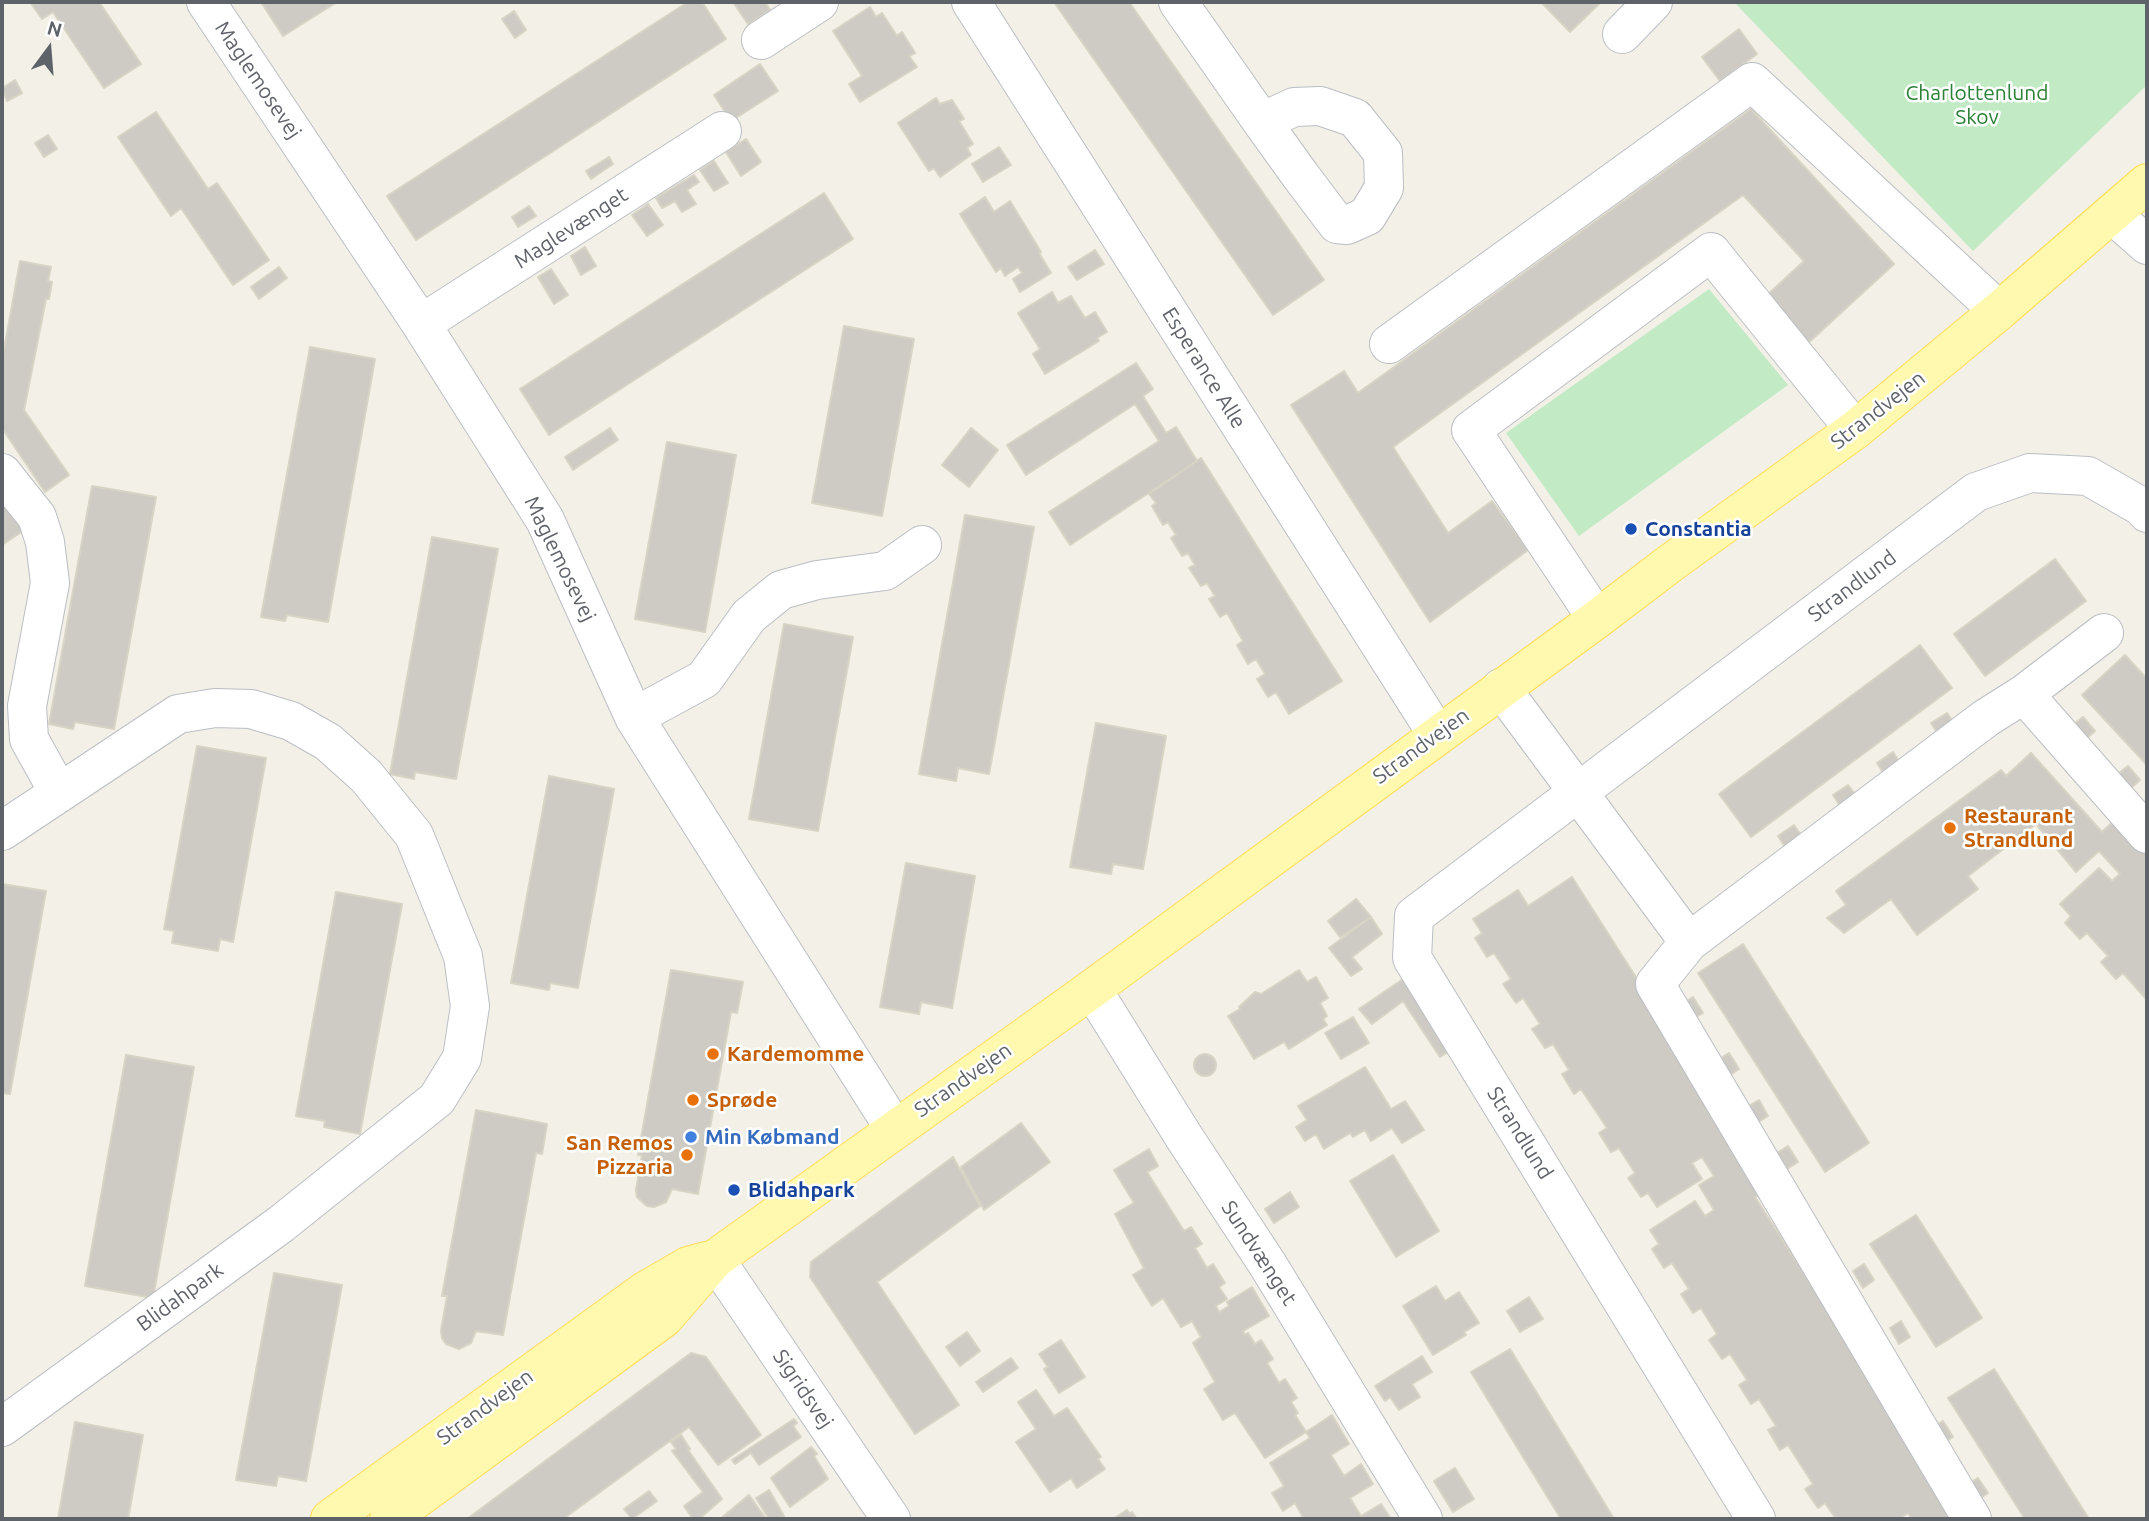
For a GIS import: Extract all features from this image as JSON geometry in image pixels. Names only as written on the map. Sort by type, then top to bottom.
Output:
[{"type":"main road","name":"Strandvejen","points":[[389,1519],[664,1318],[715,1259],[1091,989],[1855,430],[2000,311],[2147,183]]},
{"type":"main road","name":"Strandvejen","points":[[330,1519],[645,1291],[688,1266],[715,1259]]},
{"type":"street","name":"Maglemosevej","points":[[206,2],[421,324],[545,520],[635,717],[894,1128]]},
{"type":"street","points":[[761,40],[820,2]]},
{"type":"street","name":"Esperance Alle","points":[[971,2],[1437,734]]},
{"type":"street","points":[[1178,2],[1262,122]]},
{"type":"street","points":[[1622,34],[1653,2]]},
{"type":"street","points":[[1389,344],[1752,82],[2000,311]]},
{"type":"street","name":"Maglevænget","points":[[421,324],[722,131]]},
{"type":"street","points":[[2113,215],[2147,246]]},
{"type":"street","points":[[1598,619],[1472,430],[1712,251],[1855,430]]},
{"type":"street","points":[[2,473],[37,517],[46,542],[50,583],[27,706],[29,739],[59,793]]},
{"type":"street","name":"Strandlund","points":[[1756,1519],[1412,958],[1414,916],[1976,492],[2030,473],[2088,476],[2142,507],[2147,513]]},
{"type":"street","points":[[635,717],[704,679],[749,616],[781,590],[817,580],[885,571],[922,545]]},
{"type":"street","points":[[1972,1519],[1655,984],[1689,942],[1986,718],[2024,694],[2104,633]]},
{"type":"street","points":[[1501,688],[1689,942]]},
{"type":"street","points":[[2024,694],[2147,834]]},
{"type":"street","name":"Blidahpark","points":[[2,831],[178,714],[215,708],[251,709],[291,721],[328,742],[366,776],[414,835],[463,956],[470,1006],[462,1058],[437,1099],[281,1224],[2,1427]]},
{"type":"street","name":"Sundvænget","points":[[1091,989],[1268,1265],[1423,1519]]},
{"type":"street","name":"Sigridsvej","points":[[715,1259],[891,1519]]},
{"type":"green space","name":"Charlottenlund Skov","points":[[1734,2],[2147,2],[2147,85],[1973,251]]},
{"type":"green space","points":[[1709,289],[1788,385],[1579,536],[1506,433]]},
{"type":"building","points":[[30,2],[99,2],[141,64],[104,88],[53,12],[42,19]]},
{"type":"building","points":[[261,2],[337,2],[283,36]]},
{"type":"building","points":[[688,2],[702,2],[726,39],[416,240],[387,196]]},
{"type":"building","points":[[733,2],[765,2],[770,10],[748,24]]},
{"type":"building","points":[[1054,2],[1129,2],[1324,280],[1273,315]]},
{"type":"building","points":[[1541,2],[1601,2],[1570,32]]},
{"type":"building","points":[[870,7],[876,17],[882,13],[897,36],[902,32],[915,53],[909,56],[917,67],[860,102],[849,84],[862,76],[833,31]]},
{"type":"building","points":[[514,11],[526,30],[515,38],[502,19]]},
{"type":"building","points":[[1739,29],[1757,54],[1720,81],[1702,57]]},
{"type":"building","points":[[760,64],[778,91],[731,121],[714,95]]},
{"type":"building","points":[[15,80],[22,93],[7,101],[2,88]]},
{"type":"building","points":[[936,98],[940,104],[952,100],[964,119],[959,121],[973,144],[967,148],[971,155],[940,177],[934,168],[929,171],[898,123]]},
{"type":"building","points":[[1751,109],[1894,264],[1806,345],[1763,299],[1804,261],[1743,195],[1393,447],[1448,533],[1492,501],[1528,550],[1430,622],[1291,405],[1344,371],[1358,393]]},
{"type":"building","points":[[156,112],[208,189],[217,183],[269,260],[233,285],[181,208],[171,216],[118,137]]},
{"type":"building","points":[[48,135],[57,149],[44,157],[35,143]]},
{"type":"building","points":[[746,139],[761,162],[741,176],[726,152]]},
{"type":"building","points":[[999,147],[1011,165],[983,182],[972,164]]},
{"type":"building","points":[[609,157],[613,164],[591,179],[586,171]]},
{"type":"building","points":[[714,161],[728,183],[714,191],[700,170]]},
{"type":"building","points":[[694,175],[699,182],[687,190],[696,204],[682,212],[675,201],[662,208],[656,198]]},
{"type":"building","points":[[824,193],[853,239],[549,435],[520,389]]},
{"type":"building","points":[[985,197],[994,212],[1010,201],[1051,273],[1020,292],[1013,279],[1022,273],[1018,267],[1005,276],[1001,268],[996,272],[960,214]]},
{"type":"building","points":[[648,204],[663,225],[647,236],[632,215]]},
{"type":"building","points":[[529,206],[536,216],[518,227],[512,217]]},
{"type":"building","points":[[585,247],[596,266],[581,275],[571,256]]},
{"type":"building","points":[[1095,250],[1104,264],[1077,280],[1068,267]]},
{"type":"building","points":[[20,261],[51,267],[48,281],[52,282],[49,299],[46,299],[24,410],[69,475],[45,492],[2,428],[2,361]]},
{"type":"building","points":[[279,267],[287,278],[259,299],[251,287]]},
{"type":"building","points":[[551,269],[568,295],[554,304],[538,277]]},
{"type":"building","points":[[1052,292],[1058,303],[1071,296],[1085,318],[1095,312],[1107,332],[1097,338],[1099,341],[1045,374],[1033,354],[1040,349],[1018,313]]},
{"type":"building","points":[[844,326],[914,339],[882,516],[812,503]]},
{"type":"building","points":[[310,347],[375,359],[328,622],[287,615],[285,621],[261,617]]},
{"type":"building","points":[[1136,363],[1153,389],[1143,396],[1166,433],[1176,427],[1197,461],[1070,545],[1049,512],[1159,441],[1135,404],[1026,475],[1007,445]]},
{"type":"building","points":[[610,428],[618,440],[573,470],[565,457]]},
{"type":"building","points":[[971,428],[998,450],[969,487],[942,465]]},
{"type":"building","points":[[667,442],[736,455],[705,632],[635,619]]},
{"type":"building","points":[[1201,458],[1342,681],[1289,714],[1276,692],[1268,697],[1257,679],[1265,674],[1256,659],[1248,664],[1237,645],[1243,641],[1227,613],[1220,617],[1209,599],[1215,596],[1207,583],[1201,586],[1189,568],[1195,565],[1188,553],[1182,556],[1171,538],[1176,535],[1168,522],[1163,525],[1152,506],[1156,503],[1149,494]]},
{"type":"building","points":[[92,486],[156,497],[114,729],[75,722],[73,729],[49,724]]},
{"type":"building","points":[[2,498],[23,531],[2,545]]},
{"type":"building","points":[[965,515],[1034,527],[989,774],[958,768],[956,781],[919,774]]},
{"type":"building","points":[[432,537],[498,549],[456,779],[415,772],[414,779],[390,774]]},
{"type":"building","points":[[2055,559],[2086,601],[1985,676],[1954,634]]},
{"type":"building","points":[[784,624],[853,637],[818,831],[749,819]]},
{"type":"building","points":[[1920,645],[1952,688],[1751,837],[1719,794]]},
{"type":"building","points":[[2125,655],[2147,679],[2147,765],[2082,695]]},
{"type":"building","points":[[1947,713],[1954,723],[1938,734],[1931,723]]},
{"type":"building","points":[[2083,717],[2095,731],[2086,739],[2073,725]]},
{"type":"building","points":[[1096,723],[1166,736],[1143,869],[1113,864],[1111,874],[1070,867]]},
{"type":"building","points":[[197,746],[266,758],[233,942],[220,939],[218,951],[172,943],[174,931],[164,929]]},
{"type":"building","points":[[1893,752],[1900,763],[1884,774],[1877,763]]},
{"type":"building","points":[[2031,753],[2102,832],[2121,814],[2147,843],[2147,1000],[2123,973],[2116,979],[2101,962],[2108,956],[2087,933],[2080,939],[2065,923],[2071,916],[2060,904],[2099,868],[2112,881],[2120,874],[2099,851],[2076,872],[2036,824],[1968,876],[1978,889],[1917,935],[1891,899],[1844,933],[1827,918],[1846,905],[1836,891],[2001,770],[2006,776]]},
{"type":"building","points":[[2128,766],[2140,780],[2131,788],[2118,774]]},
{"type":"building","points":[[549,776],[614,789],[578,988],[550,983],[549,990],[511,983]]},
{"type":"building","points":[[1848,785],[1856,795],[1840,806],[1833,795]]},
{"type":"building","points":[[1794,825],[1801,835],[1785,847],[1778,836]]},
{"type":"building","points":[[906,863],[975,876],[952,1008],[921,1002],[919,1014],[880,1007]]},
{"type":"building","points":[[1572,877],[1771,1189],[1755,1197],[1961,1519],[1912,1519],[1908,1513],[1899,1519],[1836,1519],[1825,1503],[1818,1508],[1805,1489],[1813,1484],[1788,1445],[1780,1450],[1768,1430],[1776,1426],[1759,1399],[1751,1404],[1739,1385],[1747,1380],[1730,1354],[1722,1359],[1709,1340],[1717,1334],[1701,1308],[1693,1313],[1681,1294],[1689,1289],[1672,1263],[1664,1268],[1652,1249],[1659,1244],[1650,1230],[1695,1201],[1705,1216],[1714,1210],[1699,1185],[1714,1176],[1702,1157],[1692,1163],[1702,1179],[1657,1207],[1648,1193],[1641,1197],[1628,1178],[1635,1173],[1619,1148],[1611,1152],[1599,1133],[1607,1128],[1581,1089],[1574,1094],[1562,1074],[1569,1070],[1553,1044],[1545,1048],[1532,1029],[1540,1024],[1523,998],[1516,1003],[1503,984],[1511,979],[1494,953],[1487,957],[1475,938],[1482,933],[1473,919],[1518,890],[1528,906]]},
{"type":"building","points":[[2,884],[46,891],[10,1094],[2,1093]]},
{"type":"building","points":[[336,892],[402,904],[360,1134],[324,1127],[325,1121],[296,1116]]},
{"type":"building","points":[[1356,899],[1371,917],[1340,937],[1328,921]]},
{"type":"building","points":[[1371,917],[1382,934],[1352,957],[1362,969],[1351,976],[1329,948]]},
{"type":"building","points":[[1743,944],[1869,1143],[1825,1172],[1698,973]]},
{"type":"building","points":[[671,970],[743,982],[737,1013],[731,1012],[698,1194],[672,1189],[666,1202],[654,1207],[647,1206],[637,1197],[642,1155],[638,1155]]},
{"type":"building","points":[[1299,970],[1307,982],[1316,977],[1328,998],[1320,1003],[1327,1016],[1323,1019],[1327,1025],[1289,1049],[1284,1042],[1254,1059],[1228,1016],[1240,1009],[1255,992],[1261,994]]},
{"type":"building","points":[[1409,975],[1453,1049],[1440,1057],[1403,1001],[1372,1024],[1359,1009]]},
{"type":"building","points":[[1693,997],[1703,1013],[1691,1020],[1682,1004]]},
{"type":"building","points":[[1353,1017],[1369,1043],[1341,1059],[1325,1033]]},
{"type":"building","points":[[1729,1053],[1739,1069],[1727,1077],[1718,1060]]},
{"type":"building","points":[[1201,1054],[1209,1054],[1216,1061],[1216,1069],[1209,1076],[1201,1076],[1194,1069],[1194,1061]]},
{"type":"building","points":[[126,1055],[194,1067],[153,1298],[85,1286]]},
{"type":"building","points":[[1365,1067],[1391,1109],[1405,1101],[1424,1130],[1402,1143],[1392,1128],[1371,1141],[1365,1130],[1353,1137],[1350,1133],[1324,1149],[1316,1134],[1305,1141],[1296,1127],[1307,1120],[1298,1106]]},
{"type":"building","points":[[1759,1100],[1768,1116],[1757,1123],[1747,1107]]},
{"type":"building","points":[[476,1110],[547,1124],[542,1154],[536,1153],[503,1335],[476,1331],[471,1343],[459,1349],[446,1344],[442,1338],[447,1296],[442,1296]]},
{"type":"building","points":[[1021,1123],[1050,1162],[984,1210],[961,1167]]},
{"type":"building","points":[[1788,1146],[1798,1162],[1787,1169],[1777,1153]]},
{"type":"building","points":[[1149,1149],[1158,1166],[1147,1172],[1184,1231],[1191,1227],[1202,1244],[1195,1248],[1207,1268],[1213,1264],[1225,1283],[1219,1287],[1227,1299],[1216,1306],[1219,1312],[1229,1306],[1227,1302],[1252,1287],[1269,1316],[1243,1331],[1245,1335],[1248,1333],[1255,1344],[1261,1340],[1273,1359],[1267,1363],[1279,1383],[1285,1379],[1297,1398],[1291,1402],[1298,1413],[1295,1415],[1306,1432],[1265,1458],[1235,1413],[1223,1420],[1204,1389],[1215,1382],[1193,1343],[1201,1337],[1192,1321],[1181,1327],[1163,1298],[1152,1306],[1133,1275],[1144,1268],[1115,1214],[1134,1203],[1114,1170]]},
{"type":"building","points":[[1393,1155],[1439,1231],[1396,1257],[1350,1181]]},
{"type":"building","points":[[953,1157],[980,1206],[877,1282],[959,1405],[915,1434],[810,1277],[811,1262]]},
{"type":"building","points":[[1290,1192],[1299,1207],[1274,1223],[1265,1209]]},
{"type":"building","points":[[1916,1215],[1982,1318],[1936,1347],[1870,1244]]},
{"type":"building","points":[[1864,1264],[1874,1280],[1863,1288],[1853,1271]]},
{"type":"building","points":[[274,1273],[342,1285],[306,1481],[278,1476],[276,1486],[236,1480]]},
{"type":"building","points":[[1436,1286],[1445,1301],[1459,1292],[1479,1323],[1464,1332],[1466,1335],[1433,1355],[1403,1306]]},
{"type":"building","points":[[1529,1297],[1543,1319],[1520,1332],[1507,1311]]},
{"type":"building","points":[[1901,1321],[1910,1337],[1899,1344],[1890,1328]]},
{"type":"building","points":[[967,1332],[980,1351],[960,1366],[946,1347]]},
{"type":"building","points":[[1061,1340],[1085,1377],[1059,1393],[1044,1369],[1048,1367],[1039,1354]]},
{"type":"building","points":[[1510,1349],[1614,1519],[1561,1519],[1471,1372]]},
{"type":"building","points":[[691,1353],[706,1357],[761,1435],[718,1465],[689,1427],[563,1519],[467,1519]]},
{"type":"building","points":[[1422,1356],[1432,1372],[1412,1384],[1420,1397],[1399,1410],[1390,1397],[1385,1401],[1375,1386]]},
{"type":"building","points":[[1011,1358],[1018,1368],[983,1392],[976,1382]]},
{"type":"building","points":[[1994,1369],[2089,1519],[2025,1519],[1948,1398]]},
{"type":"building","points":[[1036,1390],[1054,1416],[1067,1408],[1101,1457],[1098,1459],[1105,1469],[1077,1488],[1071,1478],[1050,1492],[1016,1442],[1036,1429],[1018,1402]]},
{"type":"building","points":[[1332,1415],[1349,1444],[1331,1455],[1344,1476],[1361,1464],[1373,1484],[1350,1498],[1361,1516],[1381,1504],[1391,1519],[1304,1519],[1295,1503],[1283,1511],[1272,1493],[1284,1486],[1270,1463],[1310,1438],[1306,1432]]},
{"type":"building","points":[[794,1419],[797,1423],[793,1426],[801,1437],[759,1465],[751,1453],[735,1464],[732,1460]]},
{"type":"building","points":[[1943,1421],[1953,1437],[1942,1444],[1932,1428]]},
{"type":"building","points":[[75,1422],[143,1435],[128,1519],[58,1519]]},
{"type":"building","points":[[681,1435],[690,1449],[688,1450],[722,1499],[699,1519],[693,1519],[684,1506],[703,1492],[672,1451],[676,1449],[671,1442]]},
{"type":"building","points":[[811,1447],[828,1479],[790,1507],[771,1478]]},
{"type":"building","points":[[1455,1468],[1474,1499],[1453,1512],[1434,1481]]},
{"type":"building","points":[[1978,1478],[1988,1493],[1978,1500],[1968,1484]]},
{"type":"building","points":[[769,1490],[784,1516],[780,1519],[769,1519],[756,1498]]},
{"type":"building","points":[[649,1491],[657,1501],[632,1519],[624,1509]]},
{"type":"building","points":[[749,1495],[766,1519],[720,1519]]},
{"type":"building","points":[[1127,1510],[1137,1519],[1113,1519]]},
{"type":"place","name":"Constantia","points":[[1631,529]]},
{"type":"place","name":"Restaurant Strandlund","points":[[1950,828]]},
{"type":"place","name":"Kardemomme","points":[[713,1054]]},
{"type":"place","name":"Sprøde","points":[[693,1100]]},
{"type":"place","name":"Min Købmand","points":[[691,1137]]},
{"type":"place","name":"San Remos Pizzaria","points":[[687,1155]]},
{"type":"place","name":"Blidahpark","points":[[734,1190]]}]
